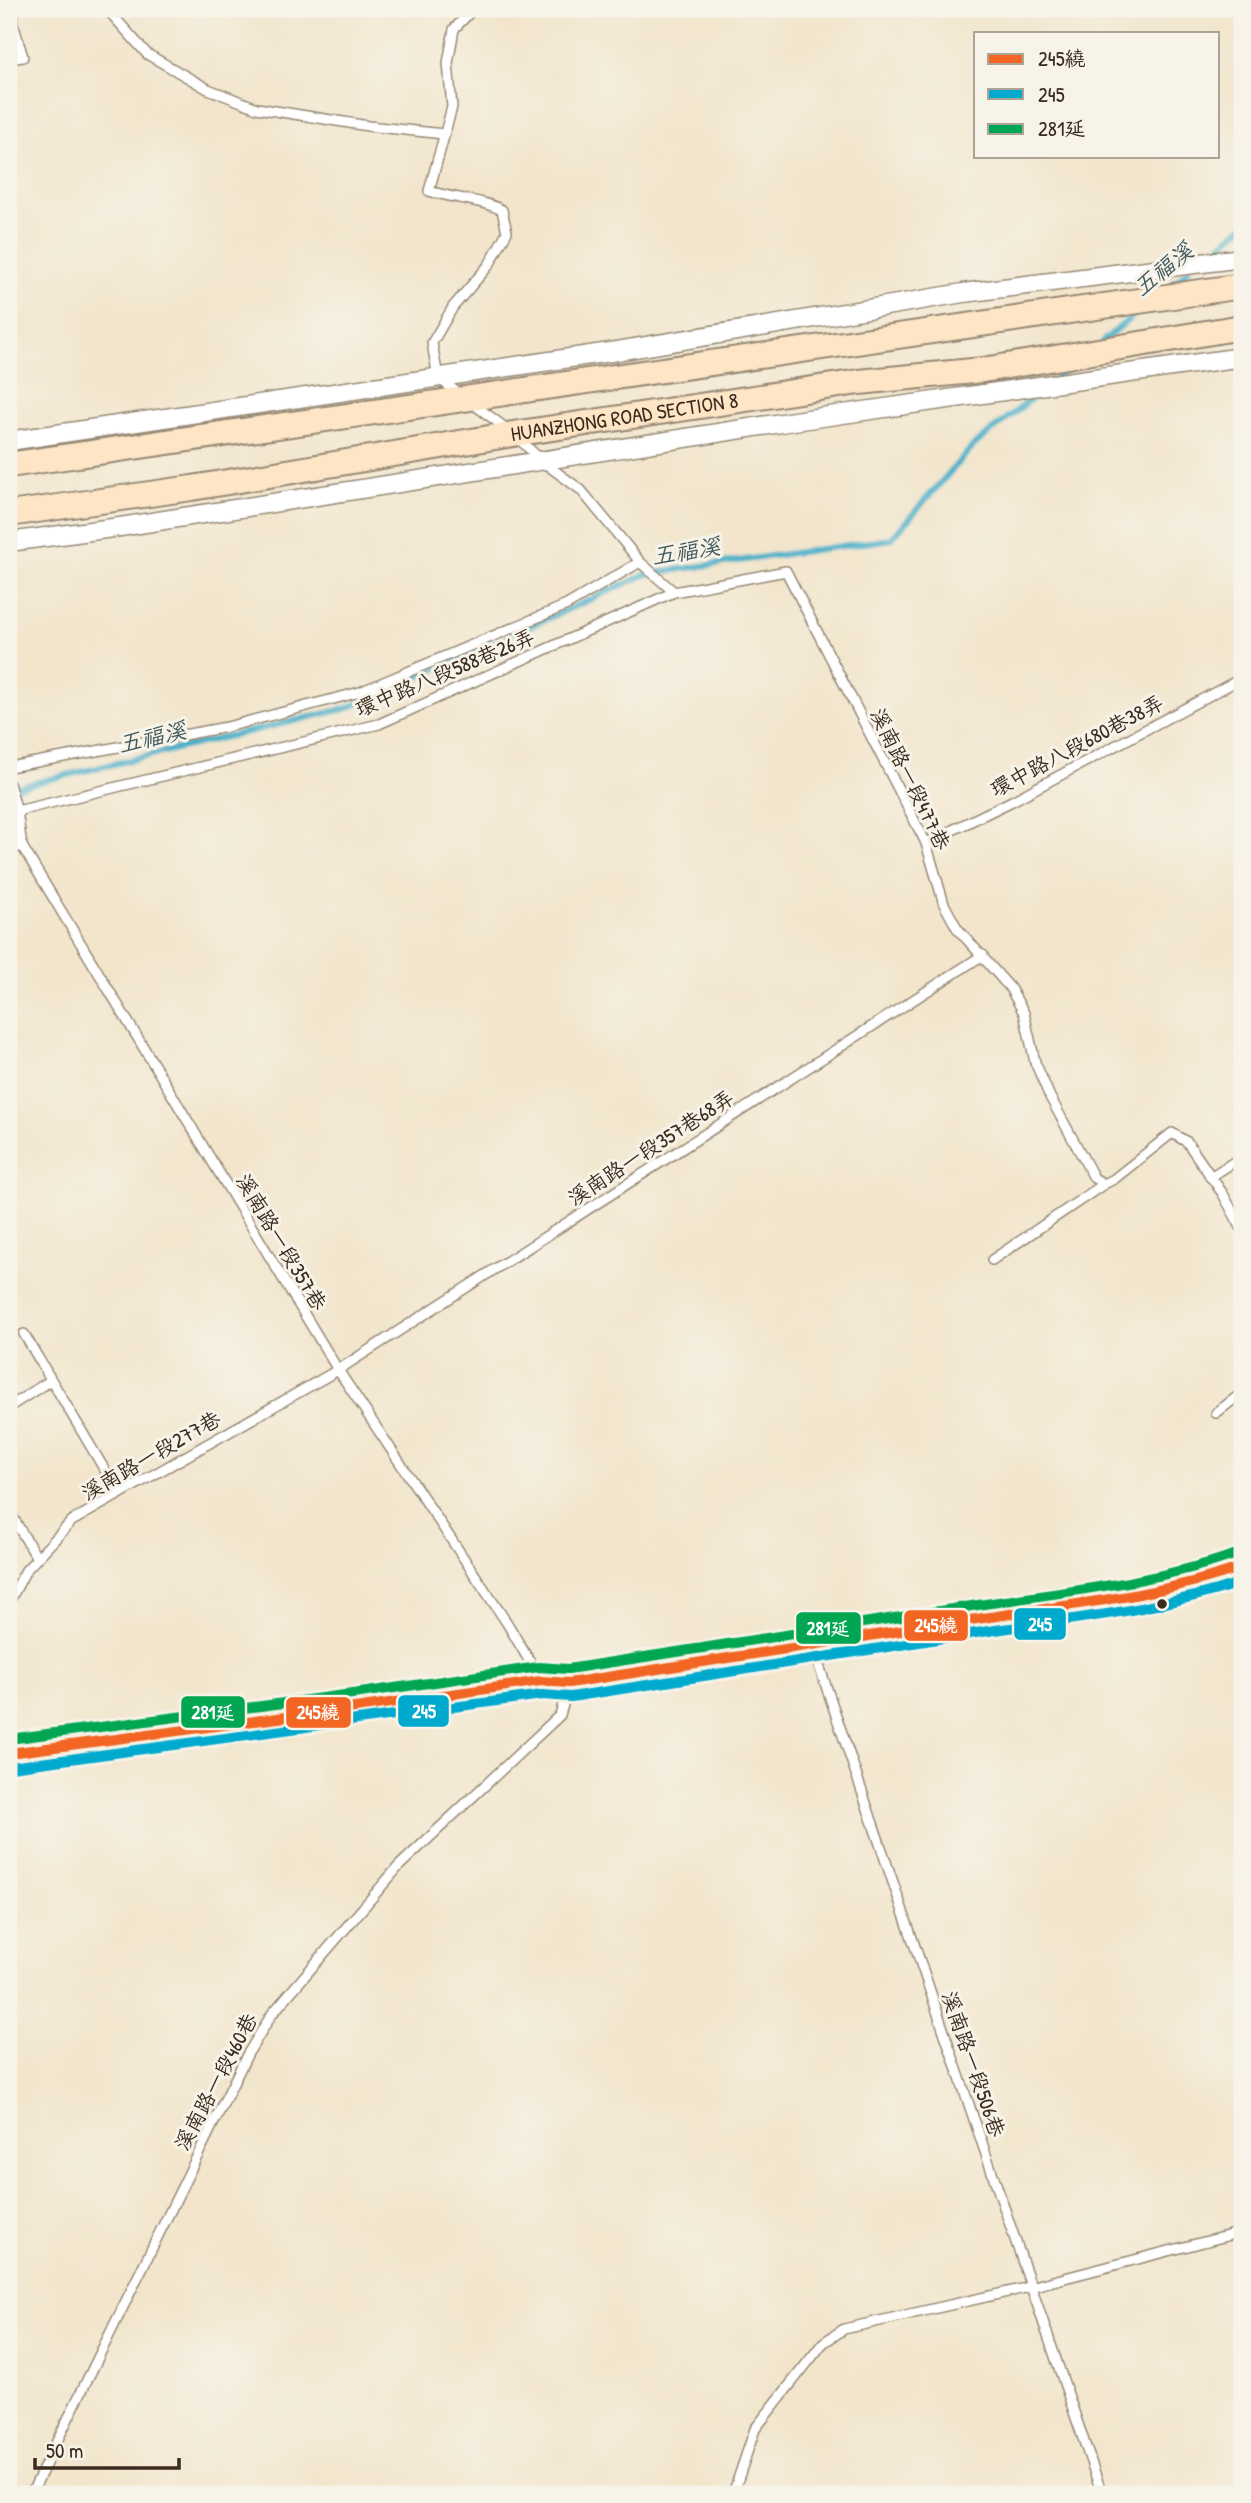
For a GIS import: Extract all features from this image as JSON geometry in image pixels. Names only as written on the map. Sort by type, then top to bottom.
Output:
[{"type":"street","points":[[9,441],[631,349],[964,293],[1235,259]]},
{"type":"street","name":"HUANZHONG ROAD SECTION 8","points":[[9,465],[1233,288]]},
{"type":"street","name":"HUANZHONG ROAD SECTION 8","points":[[9,514],[192,488],[513,434],[859,382],[983,370],[1242,327]]},
{"type":"street","name":"HUANZHONG ROAD SECTION 8","points":[[9,542],[1049,383],[1242,357]]},
{"type":"street","points":[[9,1753],[541,1681],[569,1683],[1034,1610],[1097,1605],[1201,1582],[1242,1567]]},
{"type":"lane","points":[[9,59],[23,57],[12,20],[15,9]]},
{"type":"lane","points":[[107,9],[147,54],[208,89],[257,108],[368,126],[444,134]]},
{"type":"lane","points":[[473,9],[454,29],[447,63],[452,107],[429,191],[451,198],[488,203],[502,210],[507,232],[489,265],[453,307],[432,343],[438,378],[513,434],[581,490],[641,562],[673,591]]},
{"type":"lane","points":[[1235,259],[1242,240]]},
{"type":"lane","points":[[9,767],[227,727],[360,692],[567,604],[641,562]]},
{"type":"lane","name":"環中路八段588巷26弄","points":[[17,810],[379,724],[673,591],[786,570]]},
{"type":"lane","name":"溪南路一段477巷","points":[[786,570],[926,844],[944,904],[957,928],[1010,988],[1024,1013],[1035,1062],[1049,1097],[1094,1178],[1104,1184]]},
{"type":"lane","name":"環中路八段680巷38弄","points":[[926,844],[1242,678]]},
{"type":"lane","name":"溪南路一段357巷","points":[[9,784],[17,810],[22,846],[338,1370],[507,1623],[541,1681]]},
{"type":"lane","points":[[9,849],[22,846]]},
{"type":"lane","name":"溪南路一段357巷68弄","points":[[338,1370],[983,955]]},
{"type":"lane","points":[[992,1260],[1114,1179],[1172,1133],[1187,1142],[1242,1229]]},
{"type":"lane","points":[[1210,1177],[1242,1157]]},
{"type":"lane","points":[[24,1334],[119,1494]]},
{"type":"lane","name":"溪南路一段277巷","points":[[9,1602],[26,1570],[72,1521],[338,1370]]},
{"type":"lane","points":[[9,1407],[51,1380]]},
{"type":"lane","points":[[1216,1413],[1242,1393]]},
{"type":"lane","points":[[9,1511],[37,1558]]},
{"type":"lane","name":"溪南路一段506巷","points":[[812,1644],[1102,2494]]},
{"type":"lane","name":"溪南路一段460巷","points":[[31,2494],[247,2055],[272,2014],[399,1866],[561,1715],[569,1683]]},
{"type":"lane","points":[[733,2494],[755,2429],[824,2343],[844,2329],[1030,2287],[1242,2232]]},
{"type":"waterway","name":"五福溪","points":[[1206,257],[1242,227]]},
{"type":"waterway","name":"五福溪","points":[[1168,288],[1189,270]]},
{"type":"waterway","name":"五福溪","points":[[1103,341],[1140,310]]},
{"type":"waterway","name":"五福溪","points":[[1056,378],[1075,363]]},
{"type":"waterway","name":"五福溪","points":[[9,789],[348,708],[647,574],[891,539],[973,446],[1040,392]]},
{"type":"transit line","name":"281延","points":[[9,1739],[539,1667],[568,1669],[1109,1586],[1172,1573],[1237,1554]]},
{"type":"transit line","name":"245繞","points":[[9,1753],[541,1681],[569,1683],[1111,1599],[1209,1578],[1242,1567]]},
{"type":"transit line","name":"245","points":[[11,1767],[542,1695],[571,1697],[1113,1613],[1178,1600],[1242,1582]]}]
